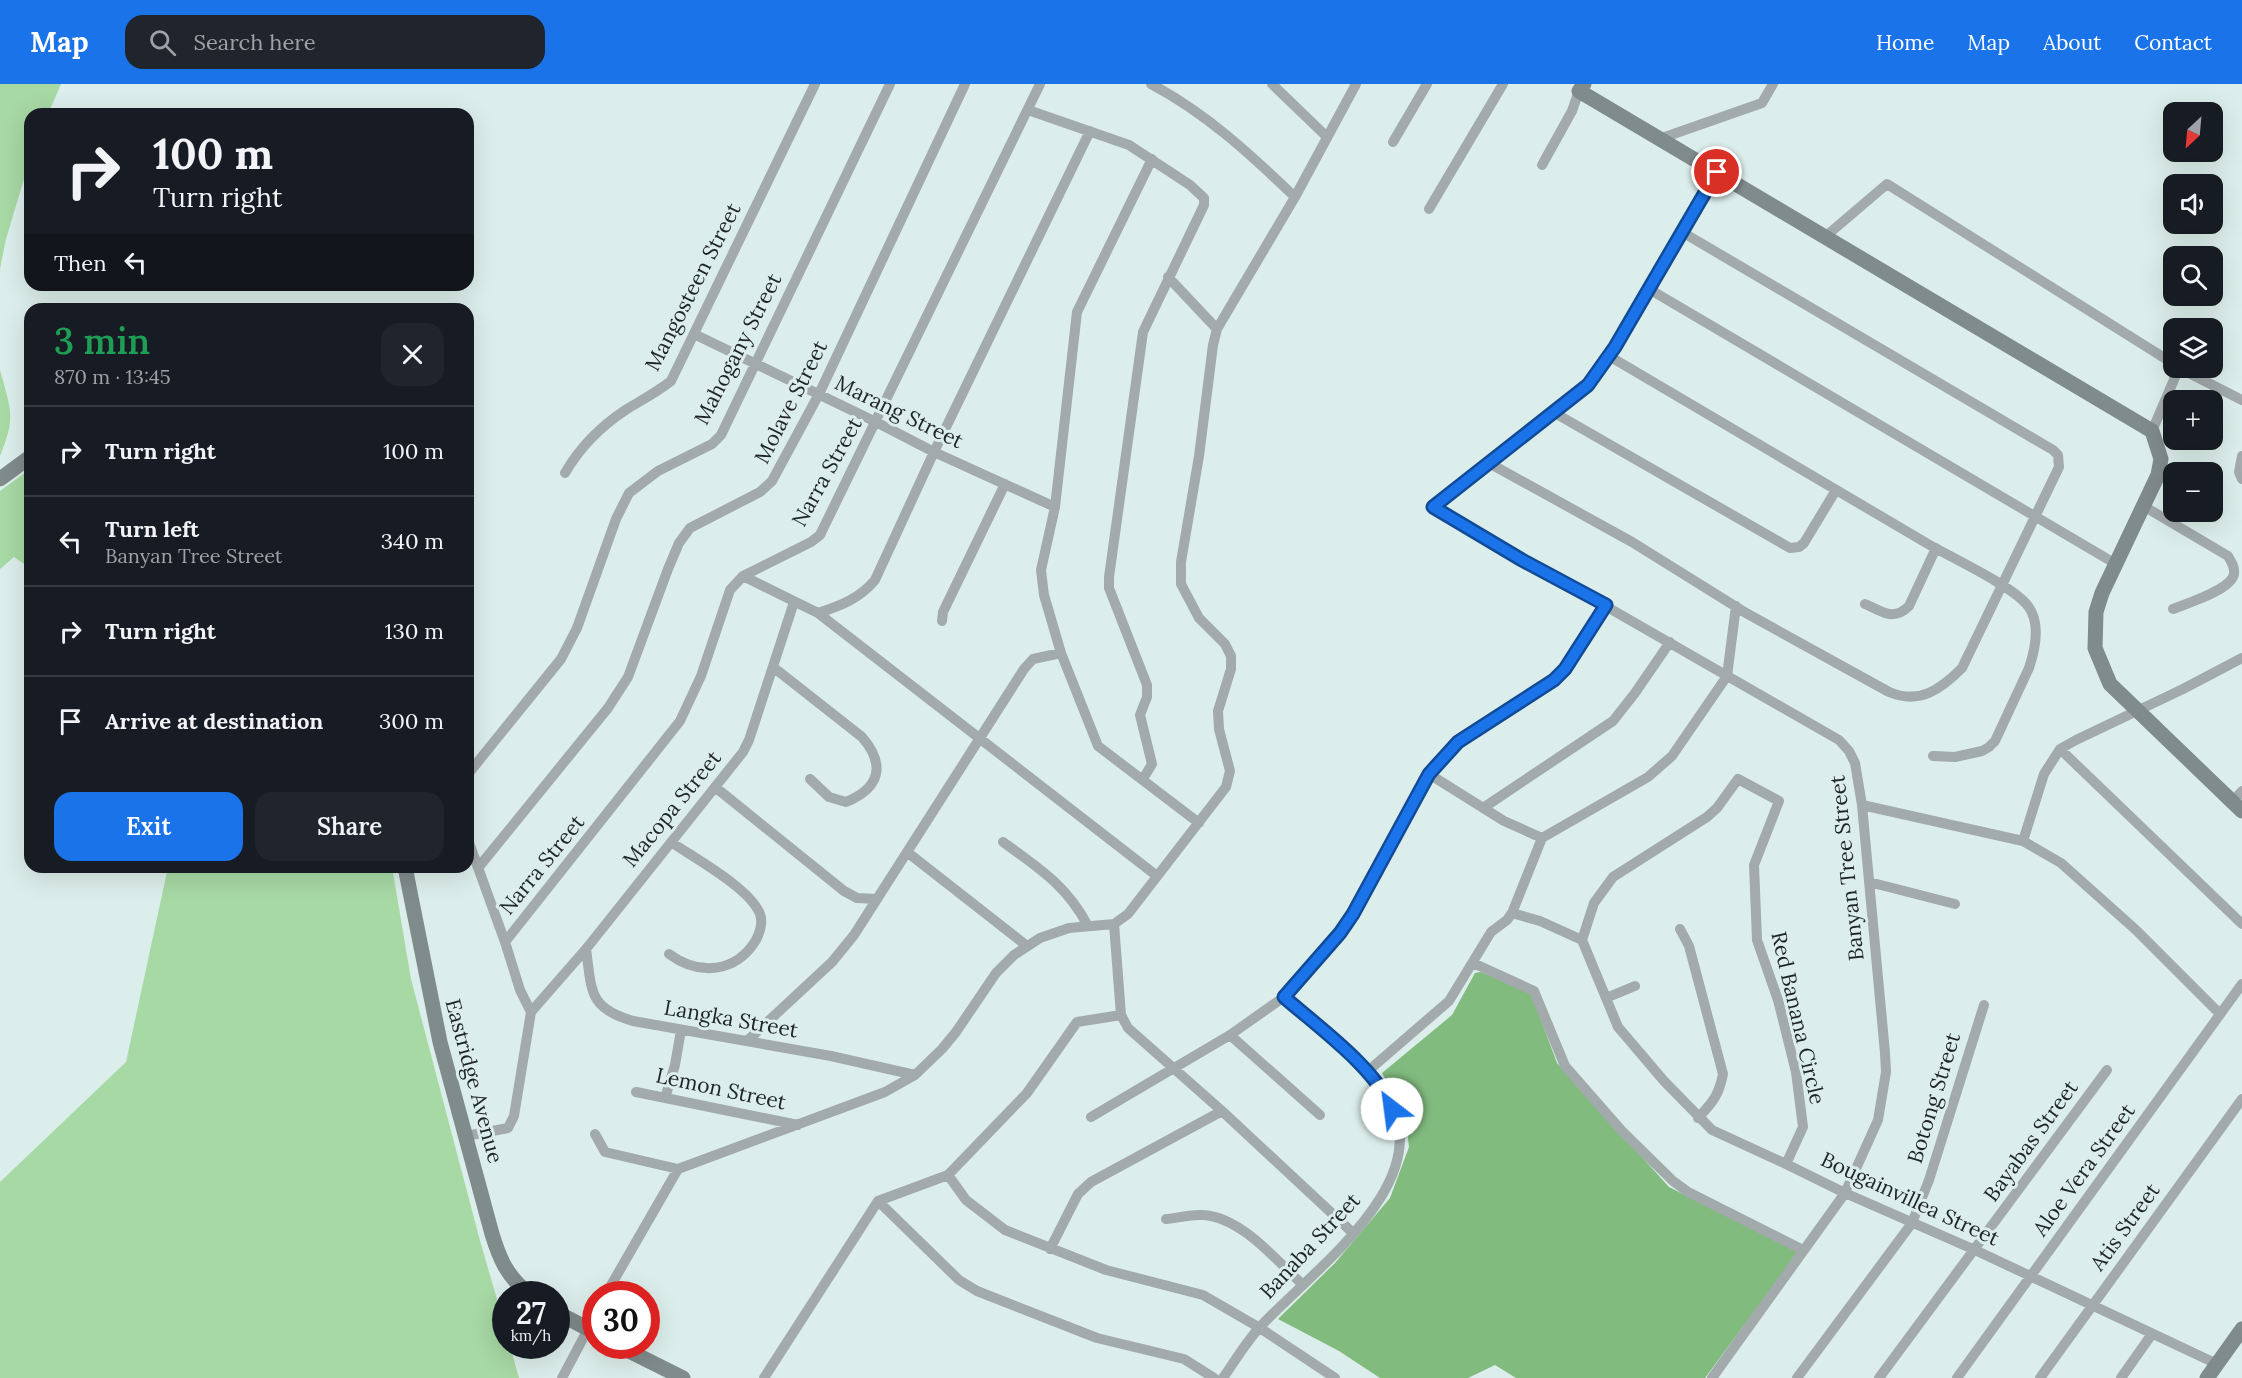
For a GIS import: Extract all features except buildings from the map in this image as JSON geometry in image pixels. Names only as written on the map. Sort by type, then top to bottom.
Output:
[{"type":"street","name":"Mangosteen Street","points":[[565,473],[574,458],[594,435],[625,410],[671,381],[815,84]]},
{"type":"street","name":"Mahogany Street","points":[[474,767],[561,659],[577,628],[612,529],[629,493],[658,471],[712,444],[721,435],[890,84]]},
{"type":"street","name":"Molave Street","points":[[478,868],[608,708],[628,677],[679,543],[690,528],[760,492],[772,481],[819,394],[965,84]]},
{"type":"street","name":"Narra Street","points":[[505,942],[680,721],[701,676],[730,590],[743,576],[811,543],[820,535],[1040,84]]},
{"type":"street","points":[[1151,84],[1195,110],[1236,141],[1294,197]]},
{"type":"street","points":[[1272,84],[1327,137]]},
{"type":"street","points":[[595,1134],[606,1152],[678,1169],[885,1092],[915,1075],[956,1032],[996,973],[1014,955],[1040,938],[1069,928],[1114,924],[1128,914],[1226,787],[1230,771],[1219,729],[1218,711],[1231,669],[1231,656],[1225,644],[1199,618],[1181,584],[1181,562],[1199,456],[1213,345],[1217,329],[1294,197],[1356,84]]},
{"type":"street","points":[[1393,142],[1427,84]]},
{"type":"street","points":[[1429,209],[1503,84]]},
{"type":"street","points":[[1662,138],[1762,103],[1773,84]]},
{"type":"street","points":[[1542,165],[1582,88],[1717,172],[2152,430],[2162,459],[2158,475],[2096,612],[2095,648],[2110,684],[2239,801]]},
{"type":"street","points":[[1028,110],[1129,145],[1190,185],[1204,198],[1204,205],[1143,332],[1109,578],[1109,588],[1147,685],[1147,697],[1140,715],[1152,764],[1143,779]]},
{"type":"street","points":[[818,613],[842,606],[864,593],[875,580],[934,452],[1090,131]]},
{"type":"street","points":[[1152,159],[1077,312],[1055,507],[1041,570],[1044,595],[1061,653],[1098,746],[1199,823]]},
{"type":"street","points":[[1683,232],[2058,455],[2059,467],[2037,517],[1962,668],[1938,688],[1921,696],[1910,697],[1901,697],[1889,692],[1736,606],[1632,542],[1489,463],[1588,385],[1609,356],[1717,172]]},
{"type":"street","points":[[1826,236],[1887,184],[2163,357]]},
{"type":"street","points":[[1168,277],[1217,329]]},
{"type":"street","points":[[1648,290],[2116,564]]},
{"type":"street","name":"Marang Street","points":[[694,334],[934,452],[1055,507]]},
{"type":"street","points":[[1609,356],[2003,586],[2029,607],[2036,628],[2029,668],[1995,741],[1982,751],[1971,754],[1955,757],[1933,756]]},
{"type":"street","points":[[2152,430],[2175,378]]},
{"type":"street","points":[[2199,378],[2242,400]]},
{"type":"street","points":[[1553,412],[1790,548],[1800,547],[1804,543],[1836,490]]},
{"type":"street","points":[[2242,456],[2239,472],[2242,479]]},
{"type":"street","points":[[0,479],[24,461]]},
{"type":"street","name":"Banyan Tree Street","points":[[1489,463],[1433,507],[1839,740],[1849,751],[1855,763],[1862,805],[1886,1072],[1878,1120],[1845,1193],[1712,1378]]},
{"type":"street","points":[[942,621],[942,612],[1005,484]]},
{"type":"street","points":[[2145,507],[2228,556],[2233,565],[2234,573],[2230,582],[2220,589],[2174,609]]},
{"type":"street","points":[[1865,604],[1889,614],[1897,615],[1902,612],[1908,606],[1936,548]]},
{"type":"street","points":[[743,576],[818,613],[1157,876]]},
{"type":"street","name":"Macopa Street","points":[[531,1012],[586,949],[743,752],[749,740],[794,602]]},
{"type":"street","points":[[1091,1117],[1230,1035],[1284,997],[1340,933],[1353,914],[1429,774],[1458,742],[1554,680],[1565,669],[1606,605]]},
{"type":"street","points":[[1368,1071],[1449,1002],[1491,932],[1507,920],[1512,913],[1542,838],[1648,777],[1672,756],[1727,676],[1736,606]]},
{"type":"street","points":[[1483,808],[1613,721],[1670,642]]},
{"type":"street","points":[[747,1041],[832,962],[854,935],[1024,669],[1033,659],[1061,653]]},
{"type":"street","points":[[2023,841],[2044,774],[2060,749],[2242,658]]},
{"type":"street","points":[[773,668],[862,737],[873,750],[878,764],[872,782],[863,795],[846,802],[829,796],[810,780]]},
{"type":"street","points":[[2060,749],[2242,924]]},
{"type":"street","points":[[1429,774],[1504,821],[1542,838]]},
{"type":"street","name":"Red Banana Circle","points":[[1582,940],[1594,903],[1613,877],[1707,817],[1717,808],[1738,779],[1779,801],[1754,865],[1757,940],[1781,1010],[1796,1072],[1803,1127],[1786,1164]]},
{"type":"street","points":[[715,787],[844,891],[857,898],[877,899]]},
{"type":"street","points":[[1862,805],[2023,841],[2069,869],[2136,930],[2220,1014]]},
{"type":"street","points":[[669,954],[680,962],[712,969],[733,964],[750,949],[761,932],[760,914],[743,891],[671,842]]},
{"type":"street","points":[[1003,842],[1057,883],[1072,898],[1088,926]]},
{"type":"street","points":[[907,852],[1027,946]]},
{"type":"street","points":[[466,1136],[508,1128],[511,1124],[531,1012],[520,990],[474,857]]},
{"type":"street","name":"Eastridge Avenue","points":[[406,873],[440,1042],[500,1259],[513,1281]]},
{"type":"street","points":[[1869,882],[1955,904]]},
{"type":"street","points":[[1512,913],[1540,921],[1582,940]]},
{"type":"street","points":[[1114,924],[1121,1014],[1128,1028],[1222,1111],[1353,1233]]},
{"type":"street","points":[[1680,928],[1689,946],[1723,1074],[1715,1099],[1698,1118]]},
{"type":"street","name":"Bougainvillea Street","points":[[1582,940],[1618,1027],[1698,1118],[1712,1130],[2217,1364]]},
{"type":"street","name":"Langka Street","points":[[586,949],[593,996],[603,1008],[617,1016],[915,1075]]},
{"type":"street","points":[[1473,963],[1534,991],[1565,1066],[1622,1131],[1673,1181],[1688,1192],[1803,1250]]},
{"type":"street","name":"Aloe Vera Street","points":[[1957,1378],[2242,984]]},
{"type":"street","points":[[1606,998],[1635,986]]},
{"type":"street","name":"Banaba Street","points":[[1223,1378],[1260,1328],[1353,1233],[1377,1205],[1392,1178],[1400,1152],[1398,1123],[1387,1095],[1368,1071],[1284,997]]},
{"type":"street","name":"Botong Street","points":[[1797,1378],[1912,1223],[1929,1180],[1984,1005]]},
{"type":"street","points":[[764,1378],[878,1201],[948,1175],[1027,1093],[1077,1022],[1121,1014]]},
{"type":"street","points":[[665,1098],[675,1065],[681,1030]]},
{"type":"street","points":[[1230,1035],[1320,1115]]},
{"type":"street","name":"Bayabas Street","points":[[1879,1378],[2107,1070]]},
{"type":"street","name":"Lemon Street","points":[[636,1092],[798,1125]]},
{"type":"street","name":"Atis Street","points":[[2040,1378],[2242,1099]]},
{"type":"street","points":[[1050,1250],[1078,1194],[1091,1182],[1222,1111]]},
{"type":"street","points":[[613,1281],[678,1169]]},
{"type":"street","points":[[948,1175],[966,1200],[1005,1230],[1050,1250],[1106,1270],[1203,1295],[1260,1328],[1335,1378]]},
{"type":"street","points":[[878,1201],[959,1280],[976,1291],[1097,1338],[1184,1359],[1214,1378]]},
{"type":"street","points":[[1166,1219],[1202,1214],[1222,1218],[1242,1229],[1303,1285]]},
{"type":"street","points":[[2207,1378],[2242,1329]]},
{"type":"street","points":[[2121,1378],[2152,1334]]},
{"type":"street","points":[[562,1378],[582,1346]]},
{"type":"street","points":[[645,1359],[683,1378]]},
{"type":"green space","points":[[0,84],[61,84],[51,108],[24,108],[24,179],[6,239],[0,269]]},
{"type":"green space","points":[[0,370],[9,405],[10,422],[0,456]]},
{"type":"green space","points":[[24,473],[24,564],[14,557],[0,569],[0,491]]},
{"type":"green space","points":[[167,873],[393,873],[411,979],[492,1282],[492,1359],[514,1359],[519,1378],[0,1378],[0,1182],[126,1062]]},
{"type":"green space","points":[[1481,972],[1531,993],[1557,1063],[1669,1187],[1798,1252],[1705,1378],[1516,1378],[1495,1365],[1468,1378],[1380,1378],[1339,1351],[1278,1319],[1335,1263],[1390,1198],[1409,1147],[1407,1130],[1393,1092],[1382,1073],[1452,1015],[1475,973]]},
{"type":"route","points":[[1392,1109],[1387,1095],[1368,1071],[1284,997],[1340,933],[1353,914],[1429,774],[1458,742],[1554,680],[1565,669],[1606,605],[1522,560],[1433,507],[1588,385],[1615,347],[1717,172]]}]
